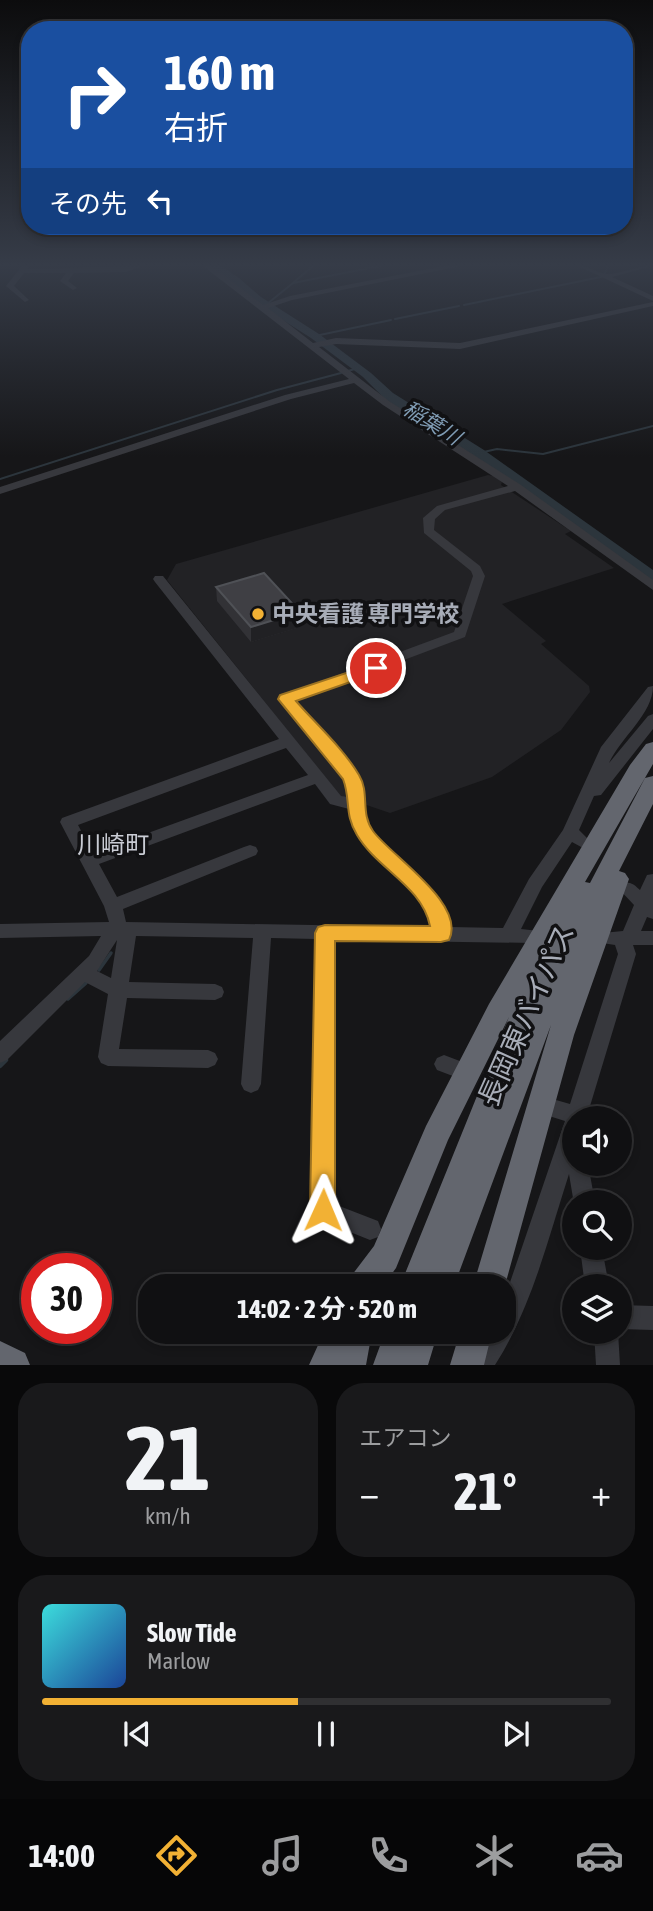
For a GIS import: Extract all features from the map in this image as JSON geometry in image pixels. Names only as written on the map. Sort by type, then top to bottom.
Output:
[{"type":"highway","points":[[378,1274],[431,1146],[498,1012],[637,770],[653,750]]},
{"type":"highway","name":"長岡東バイパス","points":[[421,1274],[514,1034],[562,930],[653,750]]},
{"type":"highway","points":[[493,1274],[569,1012],[652,785]]},
{"type":"highway","name":"長岡東バイパス","points":[[443,1274],[535,1033],[585,920],[652,785]]},
{"type":"highway","points":[[372,1274],[385,1257]]},
{"type":"highway","points":[[327,1365],[336,1344]]},
{"type":"highway","points":[[349,1365],[353,1344]]},
{"type":"highway","points":[[390,1365],[397,1344]]},
{"type":"highway","points":[[411,1365],[418,1344]]},
{"type":"highway","points":[[467,1365],[473,1344]]},
{"type":"highway","points":[[0,1358],[13,1365]]},
{"type":"street","points":[[291,330],[356,380],[517,487],[653,586]]},
{"type":"street","points":[[313,346],[329,342],[460,346],[530,330]]},
{"type":"street","points":[[0,491],[288,397],[356,380]]},
{"type":"street","points":[[441,934],[436,910],[428,896],[380,852],[365,833],[356,817],[357,805],[351,777],[286,699],[460,634],[479,576],[476,569],[428,531],[429,518],[441,508],[517,487]]},
{"type":"street","points":[[642,577],[653,595]]},
{"type":"street","points":[[159,579],[336,800],[357,805]]},
{"type":"street","points":[[509,935],[535,884],[576,837],[581,808],[609,747],[653,690]]},
{"type":"street","points":[[581,808],[653,719]]},
{"type":"street","points":[[208,1059],[108,1057],[119,990],[120,930],[113,906],[68,822],[289,741]]},
{"type":"street","points":[[88,862],[318,777]]},
{"type":"street","points":[[113,906],[250,852]]},
{"type":"street","points":[[580,1106],[627,954],[623,943],[629,938],[648,906],[653,880]]},
{"type":"street","points":[[627,888],[648,906]]},
{"type":"street","points":[[0,931],[120,930],[533,936]]},
{"type":"street","points":[[0,1054],[84,973],[120,930]]},
{"type":"street","points":[[251,1084],[262,932]]},
{"type":"street","points":[[325,933],[323,1210],[370,1229]]},
{"type":"street","points":[[608,938],[653,938]]},
{"type":"street","points":[[84,973],[119,990],[215,992]]},
{"type":"street","points":[[556,1109],[562,1112]]},
{"type":"street","points":[[516,1300],[562,1156]]},
{"type":"street","points":[[632,1317],[653,1318]]},
{"type":"street","points":[[481,1365],[494,1344]]},
{"type":"street","points":[[607,1344],[608,1365]]},
{"type":"shaded area","points":[[488,475],[494,476],[502,482],[501,485],[571,531],[565,534],[614,568],[502,604],[546,641],[541,644],[589,686],[590,692],[561,730],[492,777],[390,813],[340,796],[167,580],[176,564]]},
{"type":"building","points":[[264,573],[300,612],[251,627],[216,587]]},
{"type":"waterway","name":"稲葉川","points":[[305,330],[367,375],[389,396],[479,453],[653,577]]},
{"type":"waterway","points":[[315,336],[345,330]]},
{"type":"waterway","points":[[348,371],[358,368]]},
{"type":"waterway","points":[[0,479],[277,390],[341,373]]},
{"type":"waterway","points":[[479,453],[497,449],[543,454],[653,426]]},
{"type":"waterway","points":[[99,970],[111,953]]},
{"type":"waterway","points":[[68,999],[86,983]]},
{"type":"waterway","points":[[0,1066],[6,1060]]},
{"type":"place","name":"中央看護 専門学校","points":[[258,614]]},
{"type":"district","name":"川崎町","points":[[113,845]]},
{"type":"route","points":[[323,1210],[325,933],[441,934],[436,910],[428,896],[380,852],[365,833],[356,817],[356,790],[351,777],[286,699],[376,668]]}]
